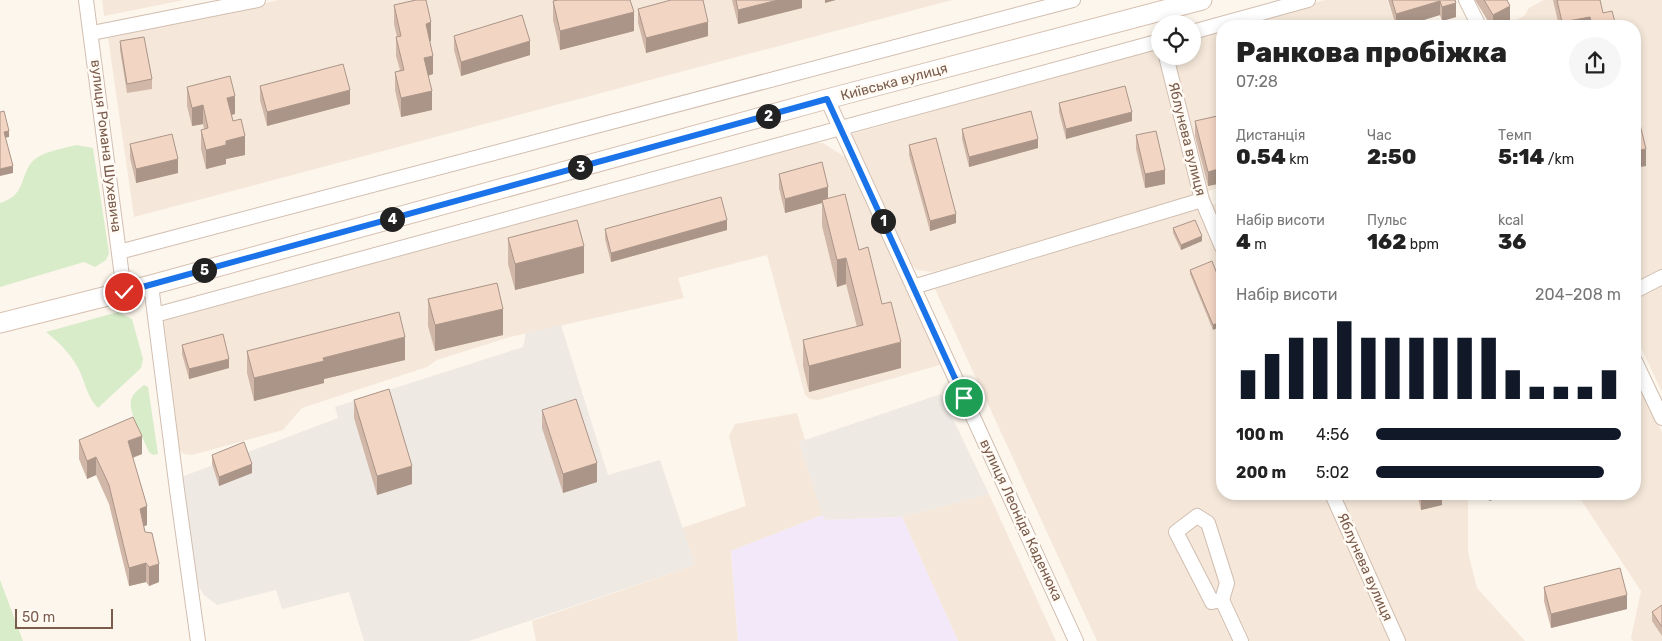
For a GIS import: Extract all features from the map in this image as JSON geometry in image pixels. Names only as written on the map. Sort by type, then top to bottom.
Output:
[{"type":"main road","name":"Київська вулиця","points":[[0,324],[151,285],[827,99],[1202,0]]},
{"type":"street","name":"вулиця Романа Шухевича","points":[[86,0],[92,32],[124,292]]},
{"type":"street","points":[[92,32],[255,0]]},
{"type":"street","points":[[119,252],[1073,0]]},
{"type":"street","points":[[1236,20],[1308,0]]},
{"type":"street","points":[[1466,0],[1476,20]]},
{"type":"street","points":[[1201,30],[1216,25]]},
{"type":"street","points":[[155,315],[1151,43]]},
{"type":"street","name":"Яблунева вулиця","points":[[1168,65],[1202,200],[1216,234]]},
{"type":"street","name":"вулиця Леоніда Каденюка","points":[[827,99],[1076,641]]},
{"type":"street","points":[[913,287],[1202,200]]},
{"type":"street","points":[[1641,288],[1662,277]]},
{"type":"street","points":[[151,285],[198,641]]},
{"type":"street","points":[[1641,374],[1662,418]]},
{"type":"street","name":"Яблунева вулиця","points":[[1335,500],[1398,641]]},
{"type":"street","points":[[1222,600],[1212,602],[1176,532],[1197,516],[1208,523],[1227,583],[1222,600],[1241,641]]},
{"type":"shaded area","points":[[102,0],[184,0],[104,16]]},
{"type":"shaded area","points":[[279,0],[952,0],[134,217],[108,38]]},
{"type":"shaded area","points":[[1325,0],[1387,0],[1394,20],[1253,20]]},
{"type":"shaded area","points":[[1544,0],[1662,0],[1662,271],[1641,280],[1641,20],[1516,20],[1524,16],[1529,8]]},
{"type":"shaded area","points":[[1216,31],[1216,189],[945,269],[931,272],[917,270],[908,262],[852,134],[1151,50],[1151,65],[1201,65],[1201,35]]},
{"type":"shaded area","points":[[809,143],[823,143],[845,157],[943,364],[818,400],[810,399],[805,395],[767,255],[678,278],[684,298],[510,337],[437,360],[427,367],[302,408],[283,430],[192,455],[184,454],[179,450],[157,331],[164,321],[749,158]]},
{"type":"shaded area","points":[[1216,204],[1216,500],[1468,500],[1468,552],[1477,588],[1525,641],[1097,641],[935,289]]},
{"type":"shaded area","points":[[1662,285],[1662,392],[1641,348],[1641,294]]},
{"type":"shaded area","points":[[561,325],[608,475],[660,460],[695,565],[469,641],[364,641],[349,592],[282,609],[276,590],[217,605],[204,595],[199,587],[176,479],[338,418],[335,407],[523,347],[526,333]]},
{"type":"shaded area","points":[[1641,388],[1662,432],[1662,641],[1633,641],[1631,638],[1641,591],[1581,500],[1641,500]]},
{"type":"shaded area","points":[[941,394],[989,494],[902,517],[824,520],[799,442]]},
{"type":"shaded area","points":[[797,413],[805,440],[799,442],[823,515],[731,551],[738,641],[536,641],[532,621],[695,565],[682,528],[746,506],[729,436],[735,424]]},
{"type":"shaded area","points":[[989,494],[1056,641],[958,641],[902,517]]},
{"type":"shaded area","points":[[823,515],[825,520],[902,517],[958,641],[738,641],[731,551]]},
{"type":"green space","points":[[76,145],[93,148],[109,253],[106,260],[95,267],[84,262],[0,287],[0,203],[8,200],[18,191],[28,168],[36,158]]},
{"type":"green space","points":[[118,312],[132,319],[143,359],[141,368],[98,408],[70,356],[46,332]]},
{"type":"green space","points":[[144,385],[148,387],[158,454],[153,455],[149,452],[140,433],[131,405],[133,395]]},
{"type":"green space","points":[[0,580],[23,641],[0,641]]},
{"type":"building","points":[[416,0],[426,0],[431,22],[426,24],[433,56],[424,58],[432,91],[401,98],[395,72],[404,70],[396,37],[401,36],[394,5]]},
{"type":"building","points":[[630,0],[634,12],[560,31],[553,1]]},
{"type":"building","points":[[671,0],[703,0],[708,22],[646,38],[638,9]]},
{"type":"building","points":[[736,0],[778,0],[738,10]]},
{"type":"building","points":[[1392,0],[1455,0],[1456,3],[1442,7],[1440,1],[1396,14]]},
{"type":"building","points":[[1484,0],[1507,0],[1510,6],[1493,15]]},
{"type":"building","points":[[1557,0],[1600,0],[1603,13],[1612,11],[1614,20],[1591,20],[1590,17],[1562,20]]},
{"type":"building","points":[[522,15],[530,41],[461,62],[454,36]]},
{"type":"building","points":[[144,37],[152,79],[127,84],[120,41]]},
{"type":"building","points":[[343,64],[350,90],[267,112],[260,86]]},
{"type":"building","points":[[230,76],[235,96],[227,98],[233,121],[241,119],[245,136],[226,141],[226,145],[206,150],[201,130],[208,128],[203,105],[192,108],[187,87]]},
{"type":"building","points":[[1125,86],[1132,112],[1066,129],[1059,103]]},
{"type":"building","points":[[4,111],[9,131],[4,132],[13,166],[0,169],[0,112]]},
{"type":"building","points":[[1031,111],[1038,139],[969,157],[962,129]]},
{"type":"building","points":[[1216,116],[1216,170],[1208,172],[1195,121]]},
{"type":"building","points":[[1641,129],[1646,149],[1641,150]]},
{"type":"building","points":[[1156,131],[1165,170],[1145,174],[1136,135]]},
{"type":"building","points":[[172,134],[178,159],[136,169],[130,144]]},
{"type":"building","points":[[936,138],[956,214],[930,221],[909,145]]},
{"type":"building","points":[[822,162],[828,187],[785,199],[779,174]]},
{"type":"building","points":[[845,194],[859,250],[868,247],[882,304],[891,302],[901,342],[809,366],[803,340],[863,325],[846,258],[837,260],[822,200]]},
{"type":"building","points":[[721,197],[727,220],[611,253],[605,229]]},
{"type":"building","points":[[577,220],[584,246],[515,264],[508,238]]},
{"type":"building","points":[[1195,220],[1202,236],[1181,245],[1173,228]]},
{"type":"building","points":[[1212,261],[1216,271],[1216,324],[1213,325],[1190,270]]},
{"type":"building","points":[[497,283],[503,309],[435,325],[428,299]]},
{"type":"building","points":[[399,312],[405,337],[323,358],[324,361],[254,378],[247,351]]},
{"type":"building","points":[[223,334],[229,359],[189,369],[182,345]]},
{"type":"building","points":[[389,389],[412,466],[377,476],[354,400]]},
{"type":"building","points":[[576,399],[597,463],[563,474],[542,410]]},
{"type":"building","points":[[133,417],[142,436],[128,441],[147,506],[140,509],[145,532],[152,533],[159,564],[149,567],[146,563],[129,568],[109,485],[96,457],[87,461],[79,440]]},
{"type":"building","points":[[244,442],[252,464],[219,477],[212,455]]},
{"type":"building","points":[[1620,568],[1627,595],[1551,614],[1544,587]]},
{"type":"building","points":[[1662,605],[1662,627],[1652,612]]},
{"type":"route","points":[[124,292],[827,99],[964,398]]}]
